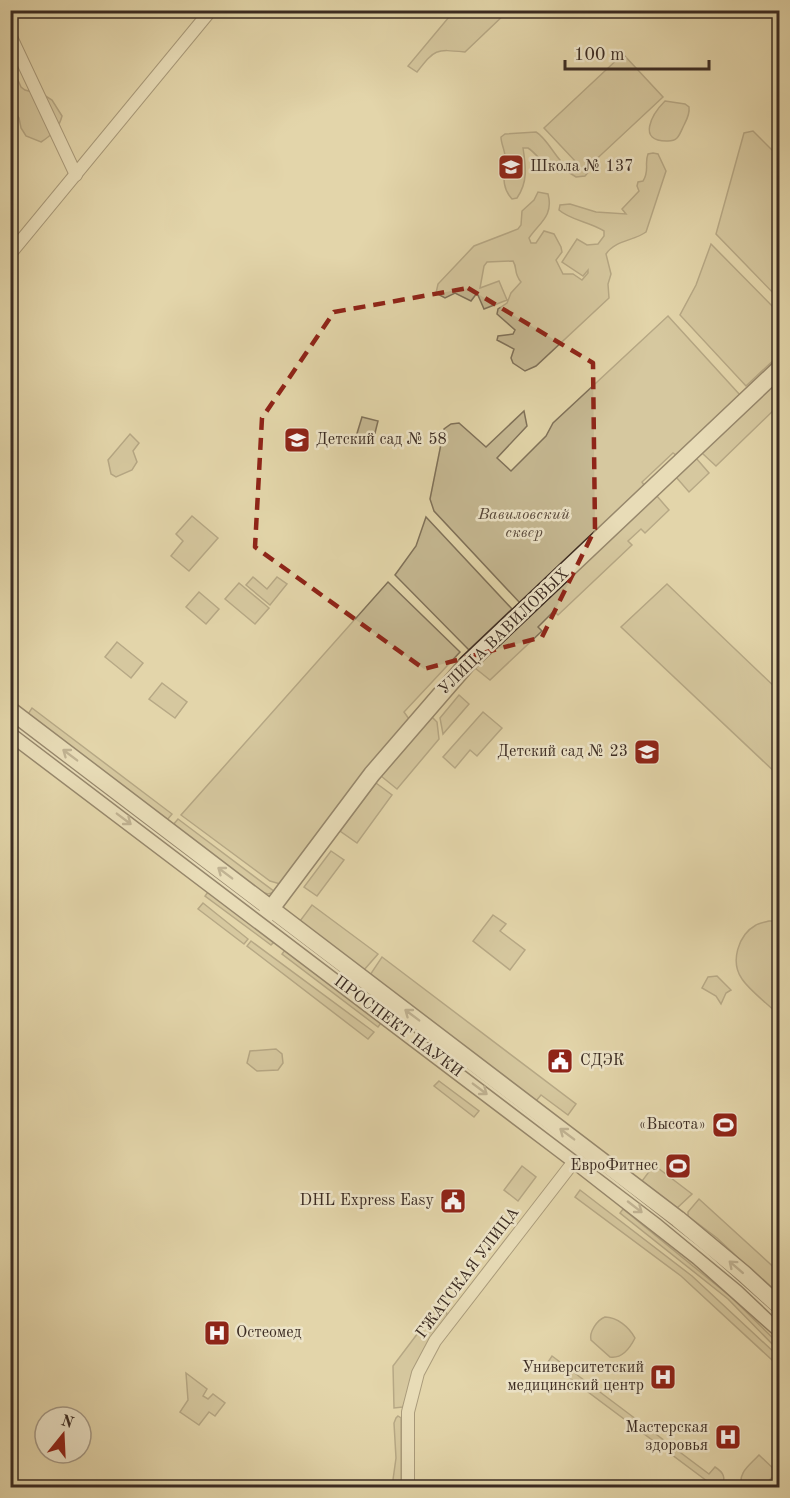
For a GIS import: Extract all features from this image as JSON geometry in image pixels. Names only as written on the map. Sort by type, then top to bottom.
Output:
[{"type":"main road","name":"УЛИЦА ВАВИЛОВЫХ","points":[[260,923],[372,774],[467,664],[780,368]]},
{"type":"main road","name":"ПРОСПЕКТ НАУКИ","points":[[10,710],[678,1219],[780,1307]]},
{"type":"main road","name":"ПРОСПЕКТ НАУКИ","points":[[10,732],[575,1160],[699,1257],[780,1329]]},
{"type":"street","points":[[10,254],[211,10]]},
{"type":"street","points":[[10,34],[76,175]]},
{"type":"street","name":"ГЖАТСКАЯ УЛИЦА","points":[[408,1488],[408,1412],[420,1366],[435,1341],[575,1160]]},
{"type":"highlighted area","points":[[468,288],[593,363],[595,529],[542,637],[424,669],[255,547],[262,418],[334,312]]},
{"type":"green space","points":[[454,11],[508,11],[465,52],[436,52],[417,72],[408,66]]},
{"type":"green space","points":[[623,54],[663,97],[589,166],[591,169],[585,176],[576,177],[568,172],[573,164],[577,163],[544,128]]},
{"type":"green space","points":[[10,62],[21,87],[52,100],[62,116],[54,131],[41,142],[26,136],[11,106]]},
{"type":"green space","points":[[665,101],[685,104],[689,107],[688,116],[680,134],[671,141],[658,140],[652,137],[650,132],[655,113]]},
{"type":"green space","points":[[753,131],[779,157],[779,299],[716,234],[744,133]]},
{"type":"green space","points":[[536,132],[560,160],[558,169],[549,167],[528,148],[523,148],[525,180],[517,198],[512,199],[505,184],[505,154],[501,137],[505,134]]},
{"type":"green space","points":[[648,154],[658,154],[666,171],[646,232],[610,249],[606,254],[611,274],[608,284],[609,298],[536,366],[525,371],[513,363],[511,358],[514,349],[497,340],[498,336],[513,334],[515,330],[497,314],[498,309],[507,303],[511,293],[521,282],[513,261],[487,262],[484,266],[480,288],[499,281],[507,300],[484,309],[477,293],[471,301],[455,293],[445,298],[436,293],[438,284],[474,246],[518,229],[521,225],[522,211],[534,200],[538,192],[548,194],[549,208],[544,219],[529,238],[531,243],[536,243],[544,231],[554,234],[561,247],[562,252],[556,260],[563,274],[573,274],[582,280],[588,270],[583,276],[562,262],[577,239],[587,245],[598,244],[604,236],[604,231],[574,219],[559,210],[560,205],[570,204],[596,212],[626,214],[622,209],[639,191],[637,186],[638,182],[643,181],[645,177]]},
{"type":"green space","points":[[711,244],[779,313],[779,355],[746,386],[680,315],[696,285]]},
{"type":"green space","name":"Вавиловский сквер","points":[[668,316],[740,395],[676,455],[673,453],[642,482],[644,485],[520,603],[434,511],[430,499],[444,429],[451,424],[459,423],[486,447],[524,411],[527,426],[497,458],[511,471],[546,436],[553,423]]},
{"type":"green space","points":[[779,379],[779,405],[716,466],[702,453]]},
{"type":"green space","points":[[362,417],[378,421],[372,445],[355,440]]},
{"type":"green space","points":[[130,434],[139,443],[133,451],[137,462],[132,470],[116,477],[111,474],[108,460]]},
{"type":"green space","points":[[696,458],[709,473],[689,492],[676,477]]},
{"type":"green space","points":[[656,495],[669,510],[645,533],[641,529],[628,541],[632,545],[558,615],[554,611],[538,627],[542,631],[490,680],[475,668]]},
{"type":"green space","points":[[192,516],[218,538],[189,571],[171,556],[183,541],[176,534]]},
{"type":"green space","name":"Вавиловский сквер","points":[[426,517],[512,609],[469,650],[395,575],[416,546]]},
{"type":"green space","points":[[253,577],[267,589],[277,577],[287,584],[270,605],[246,585]]},
{"type":"green space","points":[[388,582],[460,652],[404,712],[409,719],[365,771],[280,884],[270,881],[181,815]]},
{"type":"green space","points":[[239,583],[269,608],[255,624],[225,599]]},
{"type":"green space","points":[[667,584],[779,691],[779,776],[621,627]]},
{"type":"green space","points":[[199,592],[219,609],[206,624],[186,607]]},
{"type":"green space","points":[[117,642],[143,663],[131,678],[105,657]]},
{"type":"green space","points":[[162,683],[187,702],[175,718],[149,699]]},
{"type":"green space","points":[[459,695],[469,704],[443,734],[440,718]]},
{"type":"green space","points":[[32,708],[172,814],[167,820],[28,714]]},
{"type":"green space","points":[[483,712],[502,728],[477,756],[470,750],[455,768],[443,757]]},
{"type":"green space","points":[[432,717],[437,722],[439,739],[397,789],[381,776]]},
{"type":"green space","points":[[376,783],[392,795],[357,843],[340,831]]},
{"type":"green space","points":[[178,819],[275,892],[268,894],[261,892],[173,825]]},
{"type":"green space","points":[[331,851],[344,860],[317,896],[304,887]]},
{"type":"green space","points":[[208,892],[274,942],[271,945],[205,896]]},
{"type":"green space","points":[[203,903],[248,939],[244,944],[198,909]]},
{"type":"green space","points":[[312,905],[378,954],[364,970],[300,921]]},
{"type":"green space","points":[[493,915],[506,924],[500,931],[525,950],[510,970],[473,941]]},
{"type":"green space","points":[[769,921],[779,921],[779,1015],[745,984],[738,972],[736,957],[740,942],[750,929]]},
{"type":"green space","points":[[251,941],[374,1032],[368,1039],[247,946]]},
{"type":"green space","points":[[285,950],[381,1023],[378,1027],[282,954]]},
{"type":"green space","points":[[382,957],[576,1104],[568,1115],[541,1095],[536,1101],[370,975]]},
{"type":"green space","points":[[717,976],[731,990],[726,993],[721,1004],[716,996],[702,988],[708,977]]},
{"type":"green space","points":[[276,1049],[282,1054],[283,1063],[278,1070],[257,1071],[247,1063],[250,1051]]},
{"type":"green space","points":[[439,1081],[479,1111],[474,1117],[434,1086]]},
{"type":"green space","points":[[654,1165],[692,1194],[677,1208],[642,1181]]},
{"type":"green space","points":[[522,1166],[536,1177],[518,1201],[504,1190]]},
{"type":"green space","points":[[580,1190],[692,1276],[777,1355],[772,1360],[681,1276],[575,1197]]},
{"type":"green space","points":[[699,1199],[779,1272],[779,1296],[717,1238],[688,1216],[688,1212]]},
{"type":"green space","points":[[623,1209],[731,1297],[779,1344],[779,1351],[728,1299],[620,1213]]},
{"type":"green space","points":[[439,1305],[446,1311],[448,1318],[415,1368],[403,1407],[394,1408],[393,1366]]},
{"type":"green space","points":[[605,1317],[622,1323],[635,1338],[622,1355],[610,1357],[591,1340],[594,1327]]},
{"type":"green space","points":[[552,1356],[709,1474],[715,1467],[718,1469],[724,1478],[721,1487],[715,1487],[548,1362]]},
{"type":"green space","points":[[186,1373],[207,1389],[203,1396],[208,1399],[213,1394],[225,1403],[215,1416],[209,1412],[199,1425],[180,1412],[188,1400]]},
{"type":"green space","points":[[398,1416],[401,1418],[401,1487],[392,1487],[396,1458],[394,1423]]},
{"type":"green space","points":[[759,1455],[777,1472],[763,1487],[742,1487],[743,1473]]},
{"type":"tram line","points":[[10,725],[660,1219],[741,1286],[780,1323]]},
{"type":"place","name":"Школа № 137","points":[[511,167]]},
{"type":"place","name":"Детский сад № 58","points":[[297,440]]},
{"type":"place","name":"Детский сад № 23","points":[[647,752]]},
{"type":"place","name":"СДЭК","points":[[560,1061]]},
{"type":"place","name":"«Высота»","points":[[725,1125]]},
{"type":"place","name":"ЕвроФитнес","points":[[678,1166]]},
{"type":"place","name":"DHL Express Easy","points":[[453,1201]]},
{"type":"place","name":"Остеомед","points":[[217,1333]]},
{"type":"place","name":"Университетский медицинский центр","points":[[663,1377]]},
{"type":"place","name":"Мастерская здоровья","points":[[728,1437]]}]
